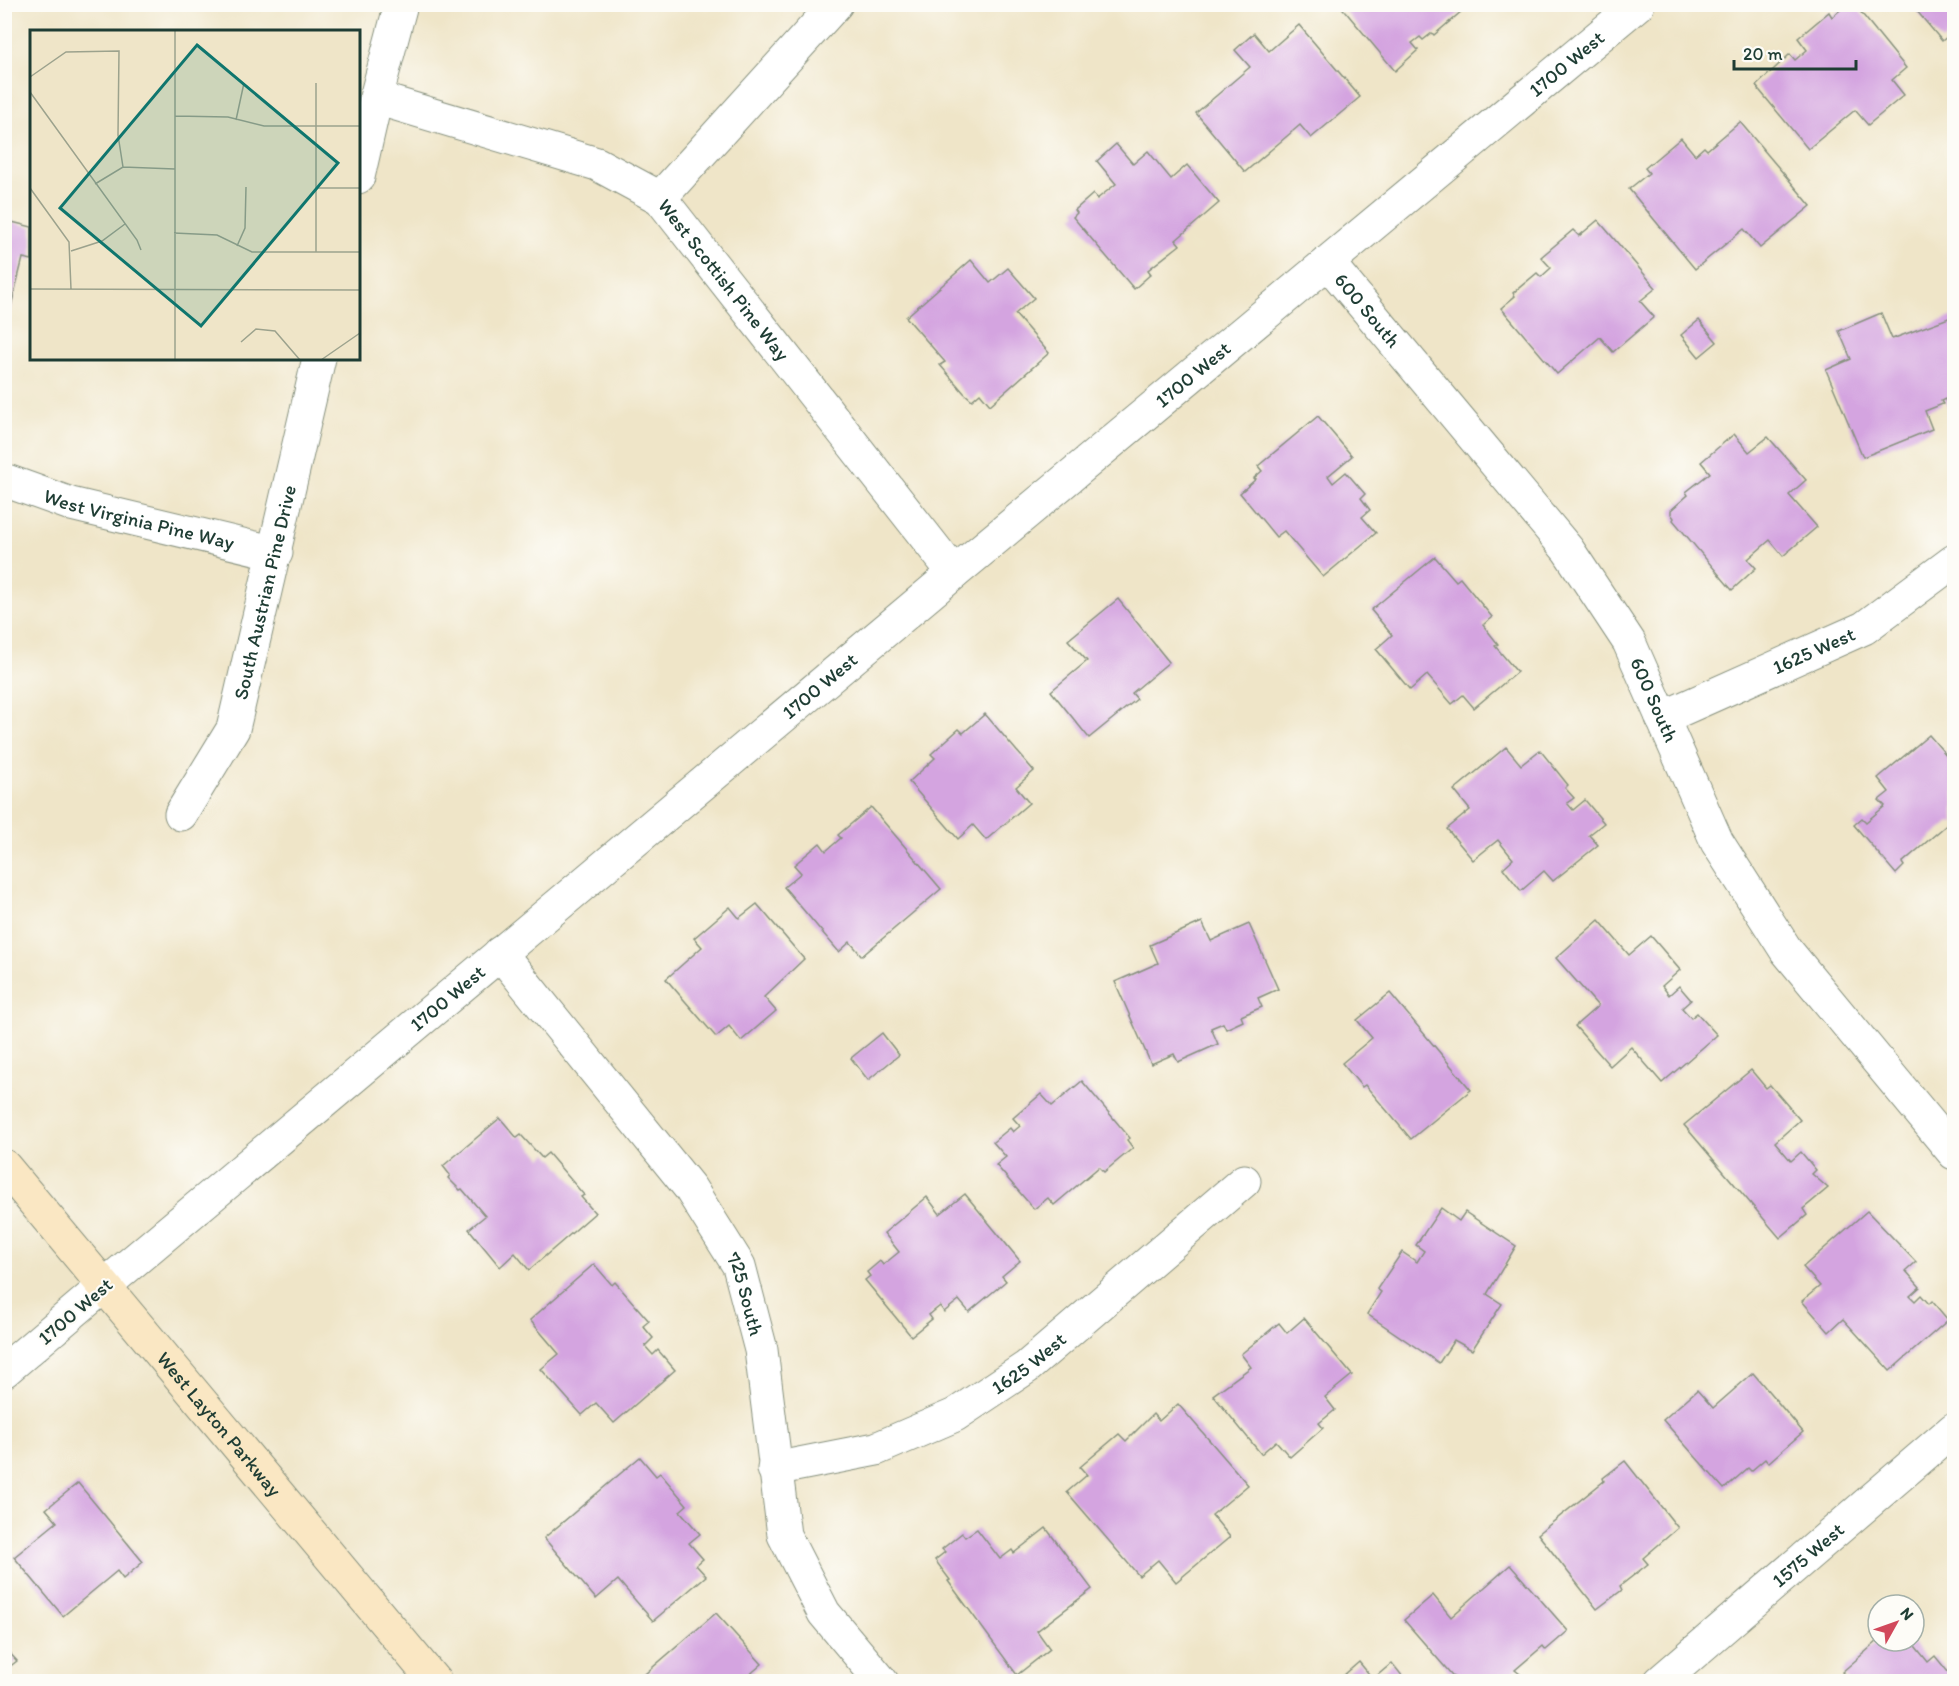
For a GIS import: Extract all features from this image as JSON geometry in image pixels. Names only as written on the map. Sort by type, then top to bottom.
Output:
[{"type":"main road","name":"West Layton Parkway","points":[[4,1166],[435,1682]]},
{"type":"street","points":[[360,168],[401,4]]},
{"type":"street","points":[[660,198],[836,4]]},
{"type":"street","name":"1700 West","points":[[4,1371],[954,573],[1329,264],[1638,4]]},
{"type":"street","name":"West Scottish Pine Way","points":[[376,98],[597,164],[660,198],[954,573]]},
{"type":"street","name":"600 South","points":[[1329,264],[1568,550],[1629,642],[1717,842],[1786,950],[1954,1153]]},
{"type":"street","name":"South Austrian Pine Drive","points":[[181,814],[233,729],[276,553],[319,360]]},
{"type":"street","name":"West Virginia Pine Way","points":[[4,480],[71,504],[276,553]]},
{"type":"street","name":"1625 West","points":[[1662,718],[1864,628],[1954,561]]},
{"type":"street","name":"725 South","points":[[500,953],[690,1188],[739,1266],[761,1350],[784,1535],[824,1613],[882,1682]]},
{"type":"street","name":"1625 West","points":[[774,1469],[876,1449],[955,1415],[1027,1367],[1244,1181]]},
{"type":"street","name":"1575 West","points":[[1660,1682],[1954,1429]]},
{"type":"building","points":[[1339,4],[1470,4],[1434,35],[1432,33],[1423,40],[1420,37],[1412,43],[1418,50],[1395,71]]},
{"type":"building","points":[[1847,4],[1854,4],[1906,68],[1892,80],[1904,95],[1868,125],[1855,110],[1808,149],[1756,86],[1790,54],[1795,60],[1807,50],[1798,38],[1829,12],[1832,17]]},
{"type":"building","points":[[1911,4],[1954,4],[1954,31],[1942,41]]},
{"type":"building","points":[[1299,25],[1360,97],[1311,138],[1300,125],[1245,172],[1196,113],[1250,67],[1235,50],[1254,33],[1269,51]]},
{"type":"building","points":[[1740,122],[1811,206],[1760,248],[1744,229],[1695,269],[1629,189],[1649,173],[1645,168],[1681,138],[1695,155],[1704,147],[1707,150]]},
{"type":"building","points":[[1116,144],[1133,164],[1148,151],[1171,179],[1187,165],[1219,203],[1176,240],[1180,245],[1148,270],[1151,274],[1134,289],[1073,217],[1077,213],[1075,210],[1093,194],[1097,199],[1116,184],[1097,161]]},
{"type":"building","points":[[4,220],[30,226],[30,260],[23,258],[5,330]]},
{"type":"building","points":[[1598,220],[1656,288],[1640,301],[1654,317],[1613,352],[1600,337],[1557,374],[1501,308],[1515,296],[1513,293],[1537,273],[1541,277],[1551,268],[1541,257],[1573,230],[1579,236]]},
{"type":"building","points":[[971,260],[990,283],[1008,268],[1034,298],[1015,314],[1049,353],[990,405],[980,393],[972,400],[964,393],[940,365],[945,362],[906,317]]},
{"type":"building","points":[[1881,313],[1892,339],[1954,316],[1954,409],[1950,411],[1945,399],[1941,401],[1943,404],[1925,411],[1932,429],[1863,457],[1826,370],[1851,359],[1839,331]]},
{"type":"building","points":[[1699,320],[1717,342],[1699,357],[1681,335]]},
{"type":"building","points":[[1318,416],[1352,456],[1328,476],[1333,483],[1346,472],[1365,494],[1361,498],[1370,510],[1362,517],[1376,533],[1323,577],[1284,531],[1276,537],[1240,493],[1262,471],[1258,466]]},
{"type":"building","points":[[1734,434],[1749,452],[1768,437],[1806,480],[1789,495],[1817,527],[1783,556],[1770,540],[1748,559],[1756,568],[1732,590],[1673,520],[1671,510],[1688,495],[1686,492],[1710,473],[1701,462]]},
{"type":"building","points":[[1435,557],[1456,581],[1460,578],[1492,617],[1483,625],[1498,644],[1495,646],[1517,672],[1474,708],[1463,695],[1452,704],[1427,675],[1410,690],[1376,649],[1392,635],[1371,610]]},
{"type":"building","points":[[1118,599],[1169,662],[1132,693],[1137,699],[1089,738],[1051,691],[1087,661],[1068,640]]},
{"type":"building","points":[[985,714],[1034,771],[1016,787],[1029,803],[986,840],[973,825],[958,839],[909,782],[935,758],[931,754],[959,729],[963,733]]},
{"type":"building","points":[[1929,735],[1954,764],[1954,823],[1950,822],[1902,863],[1904,866],[1896,874],[1854,825],[1862,818],[1866,822],[1885,806],[1879,800],[1889,792],[1878,778]]},
{"type":"building","points":[[1506,747],[1521,765],[1540,750],[1568,785],[1565,788],[1574,798],[1567,803],[1573,810],[1585,800],[1604,823],[1589,835],[1598,845],[1553,881],[1544,871],[1521,891],[1503,868],[1513,859],[1498,840],[1473,860],[1447,829],[1470,810],[1454,790]]},
{"type":"building","points":[[871,807],[941,889],[862,956],[850,942],[839,952],[784,887],[801,873],[794,865],[820,843],[826,851],[841,838],[838,835]]},
{"type":"building","points":[[757,904],[804,959],[764,997],[776,1011],[741,1041],[729,1026],[716,1037],[666,979],[702,947],[694,938],[730,907],[739,918]]},
{"type":"building","points":[[1599,920],[1629,955],[1651,936],[1680,970],[1662,986],[1669,995],[1679,986],[1691,1000],[1682,1008],[1691,1018],[1697,1013],[1717,1035],[1662,1083],[1631,1047],[1610,1066],[1575,1026],[1598,1006],[1556,958]]},
{"type":"building","points":[[1202,922],[1211,941],[1249,924],[1278,989],[1258,998],[1262,1007],[1241,1016],[1243,1021],[1226,1029],[1223,1023],[1211,1028],[1218,1044],[1178,1062],[1174,1054],[1151,1064],[1115,982],[1158,963],[1150,945]]},
{"type":"building","points":[[1390,993],[1471,1090],[1411,1139],[1365,1085],[1362,1087],[1342,1063],[1372,1038],[1357,1020]]},
{"type":"building","points":[[882,1033],[899,1055],[868,1080],[851,1058]]},
{"type":"building","points":[[1751,1070],[1766,1088],[1770,1085],[1800,1120],[1775,1142],[1791,1161],[1801,1152],[1816,1170],[1812,1174],[1828,1188],[1803,1209],[1807,1215],[1780,1238],[1684,1125]]},
{"type":"building","points":[[1082,1081],[1130,1138],[1127,1140],[1133,1148],[1104,1172],[1099,1167],[1054,1205],[1048,1198],[1034,1209],[996,1165],[1006,1157],[993,1142],[1010,1128],[1013,1132],[1020,1126],[1013,1118],[1041,1094],[1052,1106]]},
{"type":"building","points":[[500,1118],[517,1138],[521,1135],[542,1158],[548,1153],[584,1195],[581,1197],[595,1213],[529,1270],[515,1253],[500,1267],[469,1229],[485,1216],[462,1189],[460,1190],[448,1178],[450,1175],[443,1166]]},
{"type":"building","points":[[965,1194],[1020,1261],[1002,1276],[1006,1281],[969,1312],[959,1300],[944,1312],[940,1306],[929,1315],[932,1319],[911,1336],[865,1280],[870,1276],[867,1272],[880,1261],[883,1265],[899,1252],[884,1233],[927,1197],[940,1214]]},
{"type":"building","points":[[1441,1208],[1459,1221],[1465,1212],[1516,1246],[1487,1294],[1502,1304],[1472,1350],[1454,1340],[1439,1363],[1367,1314],[1381,1292],[1377,1289],[1402,1252],[1417,1262],[1424,1251],[1416,1245]]},
{"type":"building","points":[[1867,1211],[1916,1262],[1906,1271],[1920,1287],[1910,1296],[1915,1301],[1921,1295],[1929,1304],[1932,1301],[1948,1320],[1890,1371],[1843,1319],[1829,1332],[1802,1301],[1820,1286],[1803,1267]]},
{"type":"building","points":[[594,1264],[612,1285],[615,1282],[649,1321],[643,1326],[653,1338],[645,1346],[653,1355],[658,1350],[675,1370],[614,1423],[596,1403],[582,1415],[541,1369],[559,1354],[530,1320]]},
{"type":"building","points":[[1304,1318],[1352,1375],[1325,1397],[1335,1410],[1319,1423],[1323,1428],[1290,1457],[1276,1441],[1261,1454],[1213,1395],[1251,1367],[1241,1354],[1279,1323],[1287,1333]]},
{"type":"building","points":[[1753,1373],[1803,1432],[1768,1463],[1765,1459],[1751,1471],[1748,1468],[1724,1489],[1663,1420],[1697,1390],[1713,1408]]},
{"type":"building","points":[[1178,1404],[1248,1485],[1212,1515],[1230,1537],[1176,1582],[1158,1560],[1139,1576],[1067,1492],[1087,1475],[1080,1467],[1119,1434],[1126,1441],[1153,1414],[1159,1421]]},
{"type":"building","points":[[640,1457],[656,1476],[660,1473],[687,1505],[680,1511],[700,1534],[689,1543],[703,1559],[696,1565],[706,1576],[653,1621],[618,1580],[596,1599],[544,1538]]},
{"type":"building","points":[[1625,1461],[1678,1528],[1643,1558],[1648,1564],[1620,1586],[1622,1590],[1597,1609],[1538,1534],[1604,1481],[1603,1478]]},
{"type":"building","points":[[78,1483],[143,1562],[123,1579],[117,1571],[63,1616],[14,1557],[57,1522],[46,1509]]},
{"type":"building","points":[[1046,1528],[1092,1589],[1037,1631],[1050,1649],[1017,1675],[935,1560],[945,1552],[942,1549],[962,1533],[965,1537],[977,1529],[1000,1559],[1012,1550],[1014,1553]]},
{"type":"building","points":[[1510,1565],[1568,1631],[1546,1650],[1543,1646],[1515,1670],[1520,1674],[1511,1682],[1458,1682],[1404,1620],[1433,1595],[1451,1617]]},
{"type":"building","points":[[716,1613],[762,1664],[741,1682],[639,1682],[638,1680]]},
{"type":"building","points":[[4,1647],[17,1661],[4,1671]]},
{"type":"building","points":[[1866,1651],[1921,1653],[1928,1662],[1935,1656],[1948,1672],[1954,1666],[1954,1682],[1850,1682],[1842,1672]]},
{"type":"building","points":[[1359,1662],[1373,1679],[1392,1663],[1407,1682],[1336,1682]]}]
